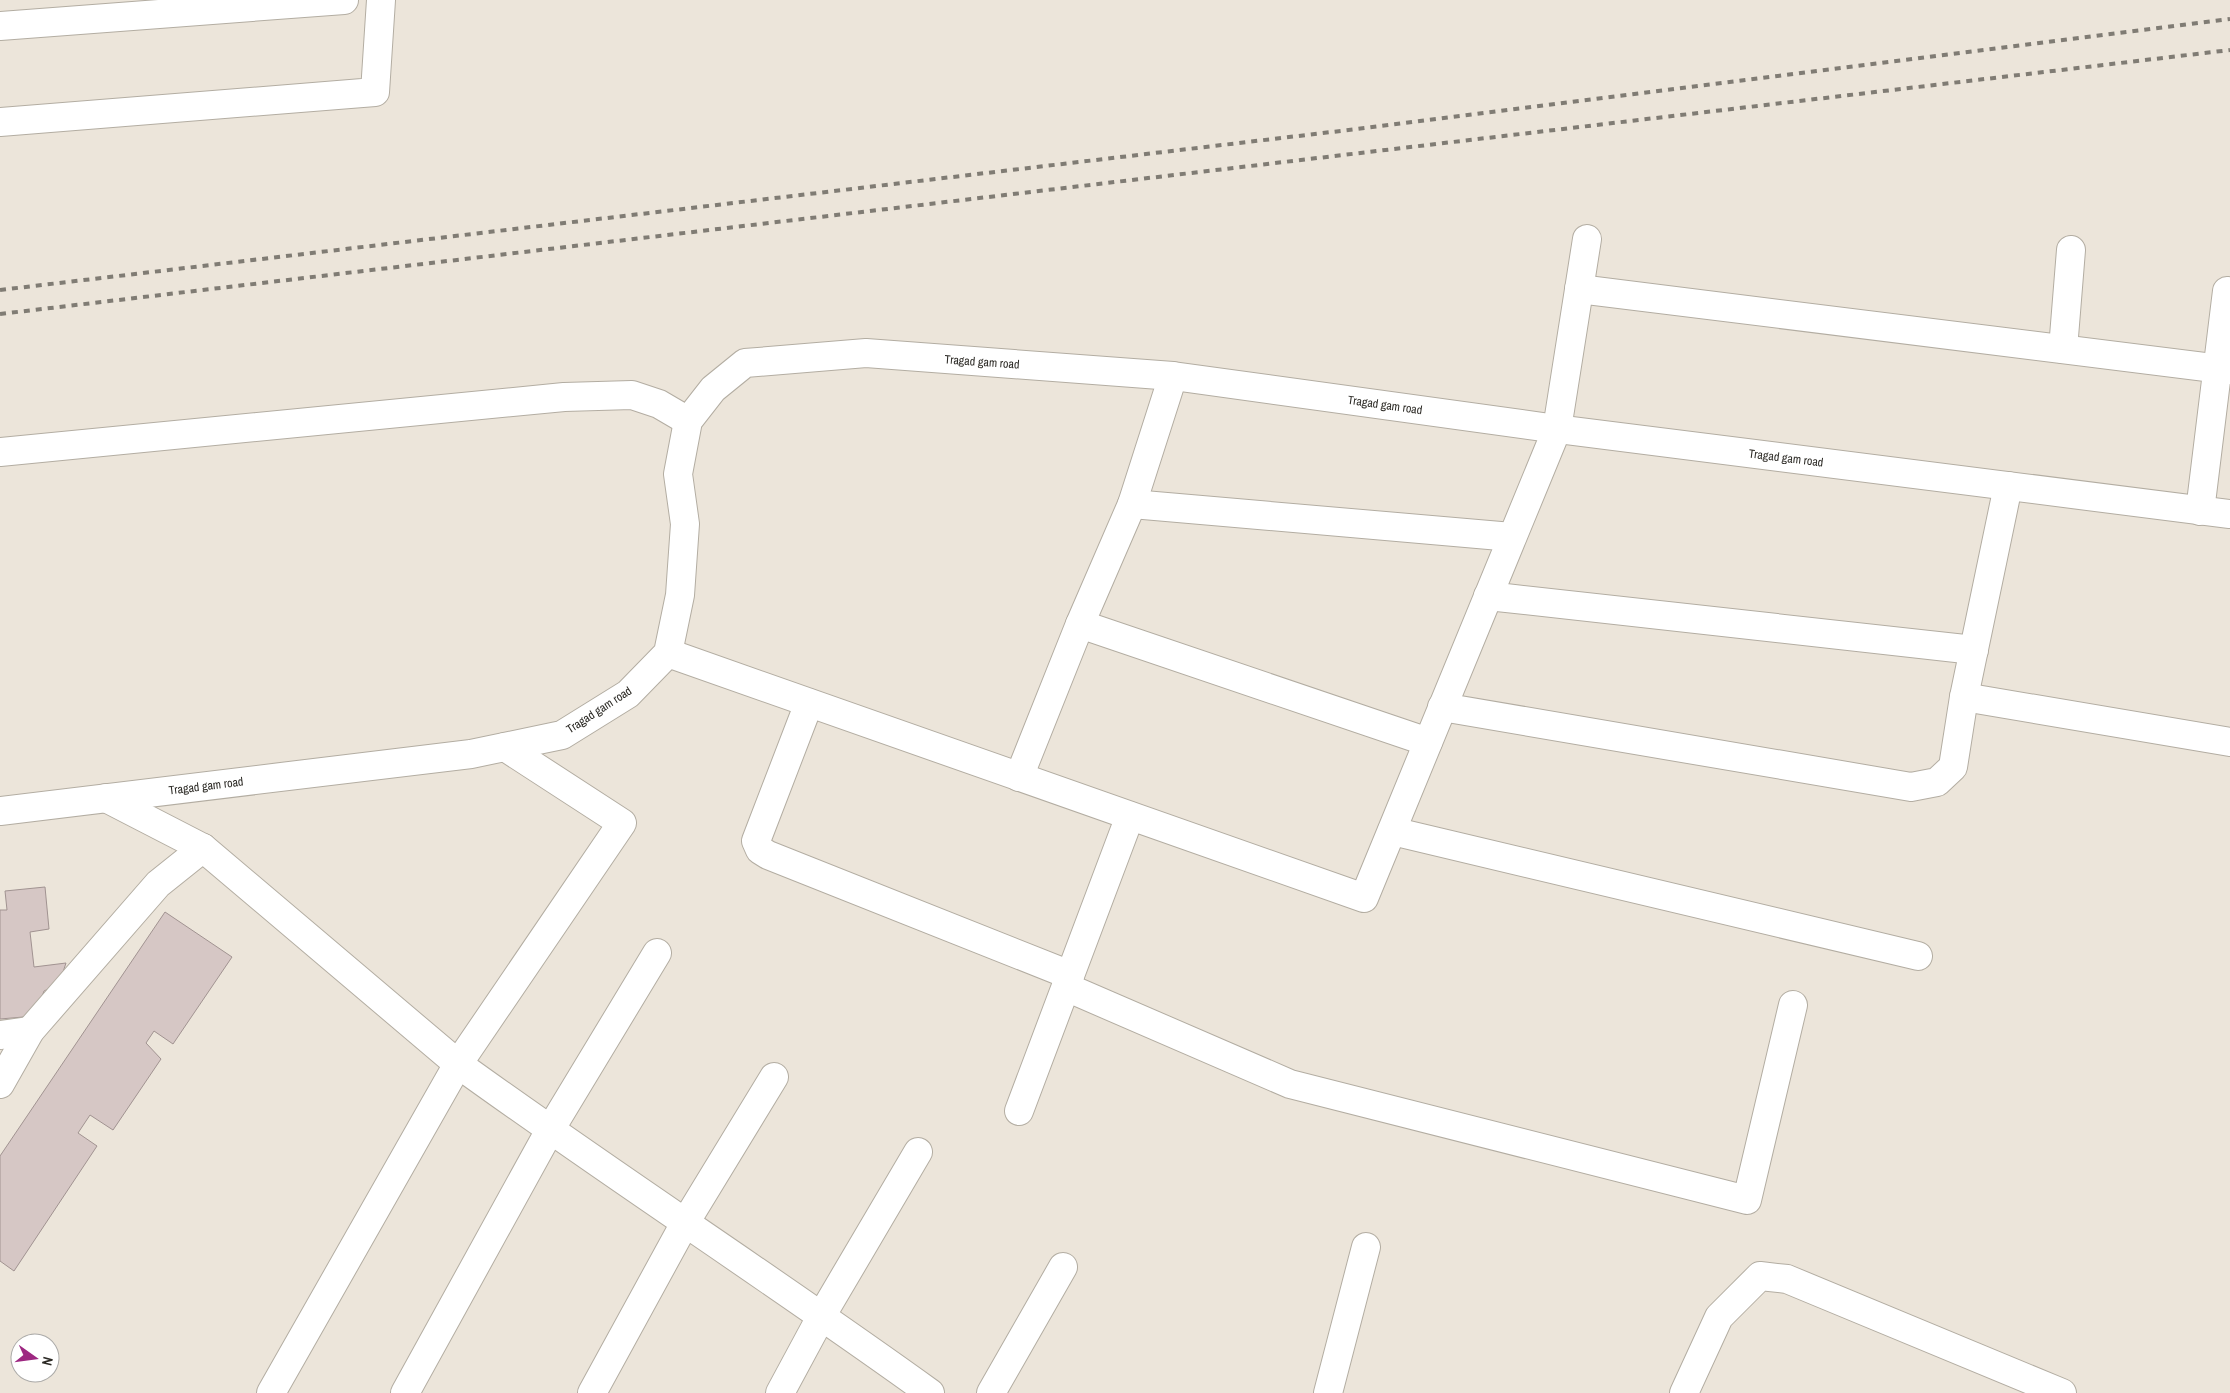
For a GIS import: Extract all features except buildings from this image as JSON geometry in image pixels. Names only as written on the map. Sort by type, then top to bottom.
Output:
[{"type":"street","points":[[0,26],[344,0]]},
{"type":"street","points":[[0,122],[375,92],[381,0]]},
{"type":"street","points":[[668,654],[1364,898],[1557,429],[1587,239]]},
{"type":"street","points":[[2063,349],[2071,250]]},
{"type":"street","points":[[1579,289],[2224,370]]},
{"type":"street","points":[[2200,511],[2224,370],[2227,291]]},
{"type":"street","name":"Tragad gam road","points":[[0,811],[471,754],[562,735],[628,694],[668,654],[680,596],[685,524],[678,474],[688,421],[713,389],[745,363],[866,353],[1173,376],[1557,429],[2230,514]]},
{"type":"street","points":[[1019,777],[1080,624],[1132,504],[1173,376]]},
{"type":"street","points":[[0,452],[564,397],[632,395],[659,404],[688,421]]},
{"type":"street","points":[[1442,707],[1911,787],[1938,782],[1953,767],[1964,696],[2008,486]]},
{"type":"street","points":[[1132,504],[1512,537]]},
{"type":"street","points":[[1488,596],[1974,650]]},
{"type":"street","points":[[1080,624],[1428,742]]},
{"type":"street","points":[[1964,696],[2230,742]]},
{"type":"street","points":[[809,703],[756,841],[760,850],[1068,981],[1290,1084],[1747,1200],[1793,1005]]},
{"type":"street","points":[[271,1393],[458,1064],[622,823],[505,747]]},
{"type":"street","points":[[106,798],[203,848],[458,1064],[550,1130],[822,1315],[930,1393]]},
{"type":"street","points":[[1019,1111],[1130,816]]},
{"type":"street","points":[[1392,831],[1918,956]]},
{"type":"street","points":[[0,1084],[30,1031],[158,884],[203,848]]},
{"type":"street","points":[[406,1393],[550,1130],[657,953]]},
{"type":"street","points":[[0,1035],[30,1031]]},
{"type":"street","points":[[592,1393],[685,1223],[774,1077]]},
{"type":"street","points":[[780,1393],[822,1315],[918,1152]]},
{"type":"street","points":[[1328,1393],[1366,1247]]},
{"type":"street","points":[[991,1393],[1064,1267]]},
{"type":"street","points":[[1684,1393],[1719,1317],[1760,1276],[1787,1279],[2062,1393]]},
{"type":"railway","points":[[0,290],[1357,129],[2230,19]]},
{"type":"railway","points":[[0,314],[2230,50]]}]
